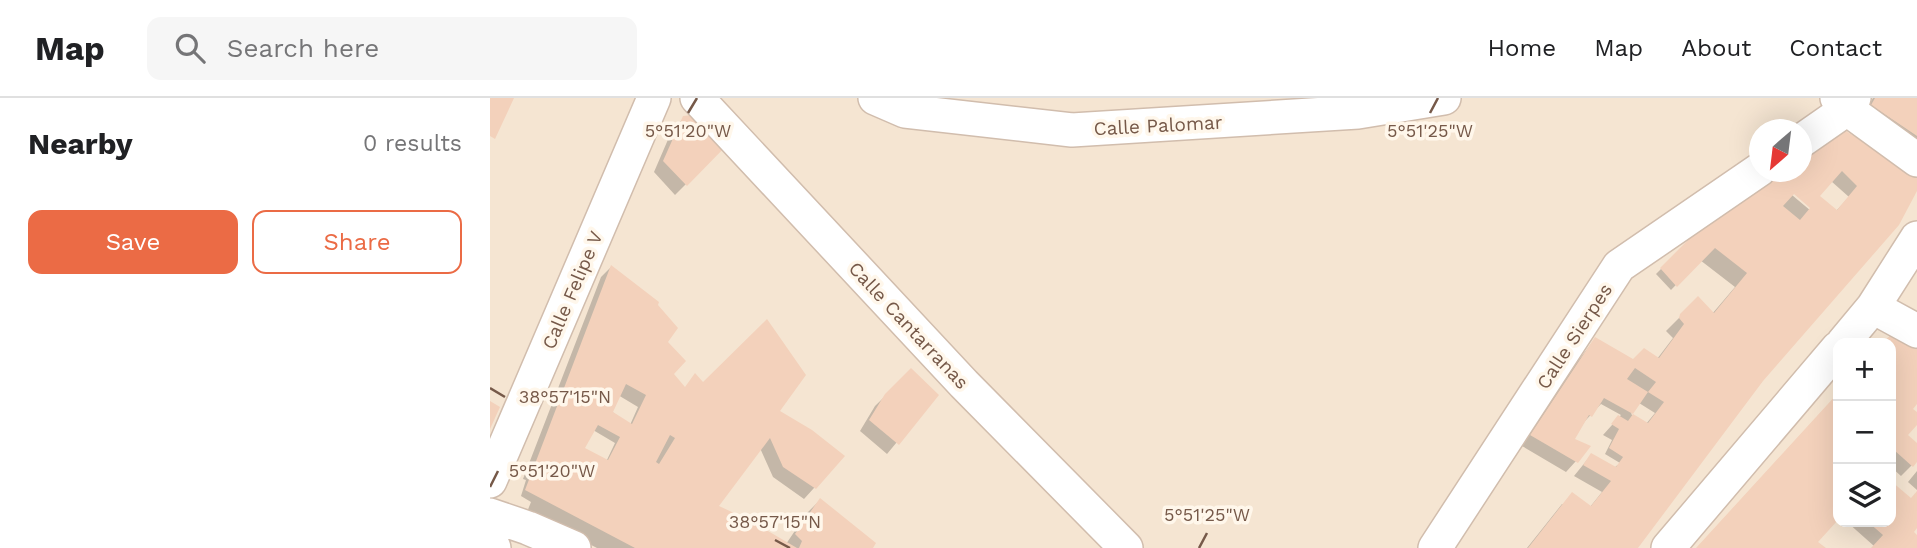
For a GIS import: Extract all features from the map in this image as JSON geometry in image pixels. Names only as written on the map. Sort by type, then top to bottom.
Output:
[{"type":"street","name":"Calle Felipe V","points":[[490,481],[654,98]]},
{"type":"street","name":"Calle Cantarranas","points":[[697,98],[964,384],[1126,548]]},
{"type":"street","name":"Calle Palomar","points":[[875,98],[905,111],[1072,130],[1358,111],[1436,99]]},
{"type":"street","points":[[1296,116],[1326,98]]},
{"type":"street","points":[[1812,131],[1846,102],[1917,160]]},
{"type":"street","name":"Calle Sierpes","points":[[1435,548],[1619,266],[1749,177]]},
{"type":"street","points":[[1847,338],[1873,307],[1917,238]]},
{"type":"street","points":[[1873,307],[1917,331]]},
{"type":"street","points":[[1668,548],[1833,354]]},
{"type":"street","points":[[490,515],[574,548]]},
{"type":"street","points":[[490,539],[494,548]]},
{"type":"shaded area","points":[[490,98],[1917,98],[1917,548],[490,548]]},
{"type":"building","points":[[490,98],[514,98],[495,139],[490,136]]},
{"type":"building","points":[[1875,98],[1917,98],[1917,136],[1871,105]]},
{"type":"building","points":[[703,114],[729,143],[687,186],[663,161],[683,116]]},
{"type":"building","points":[[1844,130],[1917,174],[1917,191],[1899,225],[1763,381],[1638,548],[1528,548],[1572,492],[1591,506],[1611,481],[1583,465],[1591,453],[1616,467],[1623,457],[1609,448],[1619,429],[1611,424],[1618,415],[1628,421],[1633,414],[1604,398],[1592,417],[1589,415],[1575,439],[1591,446],[1578,463],[1530,435],[1595,337],[1633,359],[1644,348],[1659,358],[1684,324],[1679,318],[1680,314],[1698,296],[1714,313],[1747,273],[1715,248],[1677,287],[1660,268],[1695,233],[1769,182],[1812,182],[1812,152]],"holes":[[[1842,171],[1857,186],[1837,210],[1820,196]],[[1794,194],[1810,208],[1800,220],[1783,206]],[[1635,368],[1656,382],[1648,392],[1627,379]],[[1648,392],[1664,402],[1648,423],[1633,414]]]},
{"type":"building","points":[[611,265],[659,302],[658,305],[678,328],[668,342],[686,361],[674,374],[685,387],[695,373],[703,382],[767,319],[806,375],[780,411],[812,430],[845,456],[816,489],[783,467],[770,438],[719,506],[797,548],[635,548],[525,490]],"holes":[[[626,384],[646,395],[632,424],[613,412]],[[598,425],[620,437],[608,460],[585,448]],[[670,435],[675,438],[659,464],[656,462]]]},
{"type":"building","points":[[1894,331],[1917,341],[1917,404],[1913,409],[1917,412],[1917,425],[1908,435],[1917,443],[1917,462],[1913,467],[1896,452],[1896,338],[1888,338]]},
{"type":"building","points":[[911,368],[939,395],[899,445],[869,420],[885,394]]},
{"type":"building","points":[[1833,398],[1833,526],[1818,542],[1826,548],[1696,548]]},
{"type":"building","points":[[490,401],[500,407],[490,429]]},
{"type":"building","points":[[1896,485],[1911,498],[1917,491],[1917,528],[1914,532],[1917,535],[1917,548],[1871,548],[1883,535],[1874,527],[1896,527]]},
{"type":"building","points":[[820,498],[876,543],[873,548],[799,548],[802,541],[795,534]]}]
